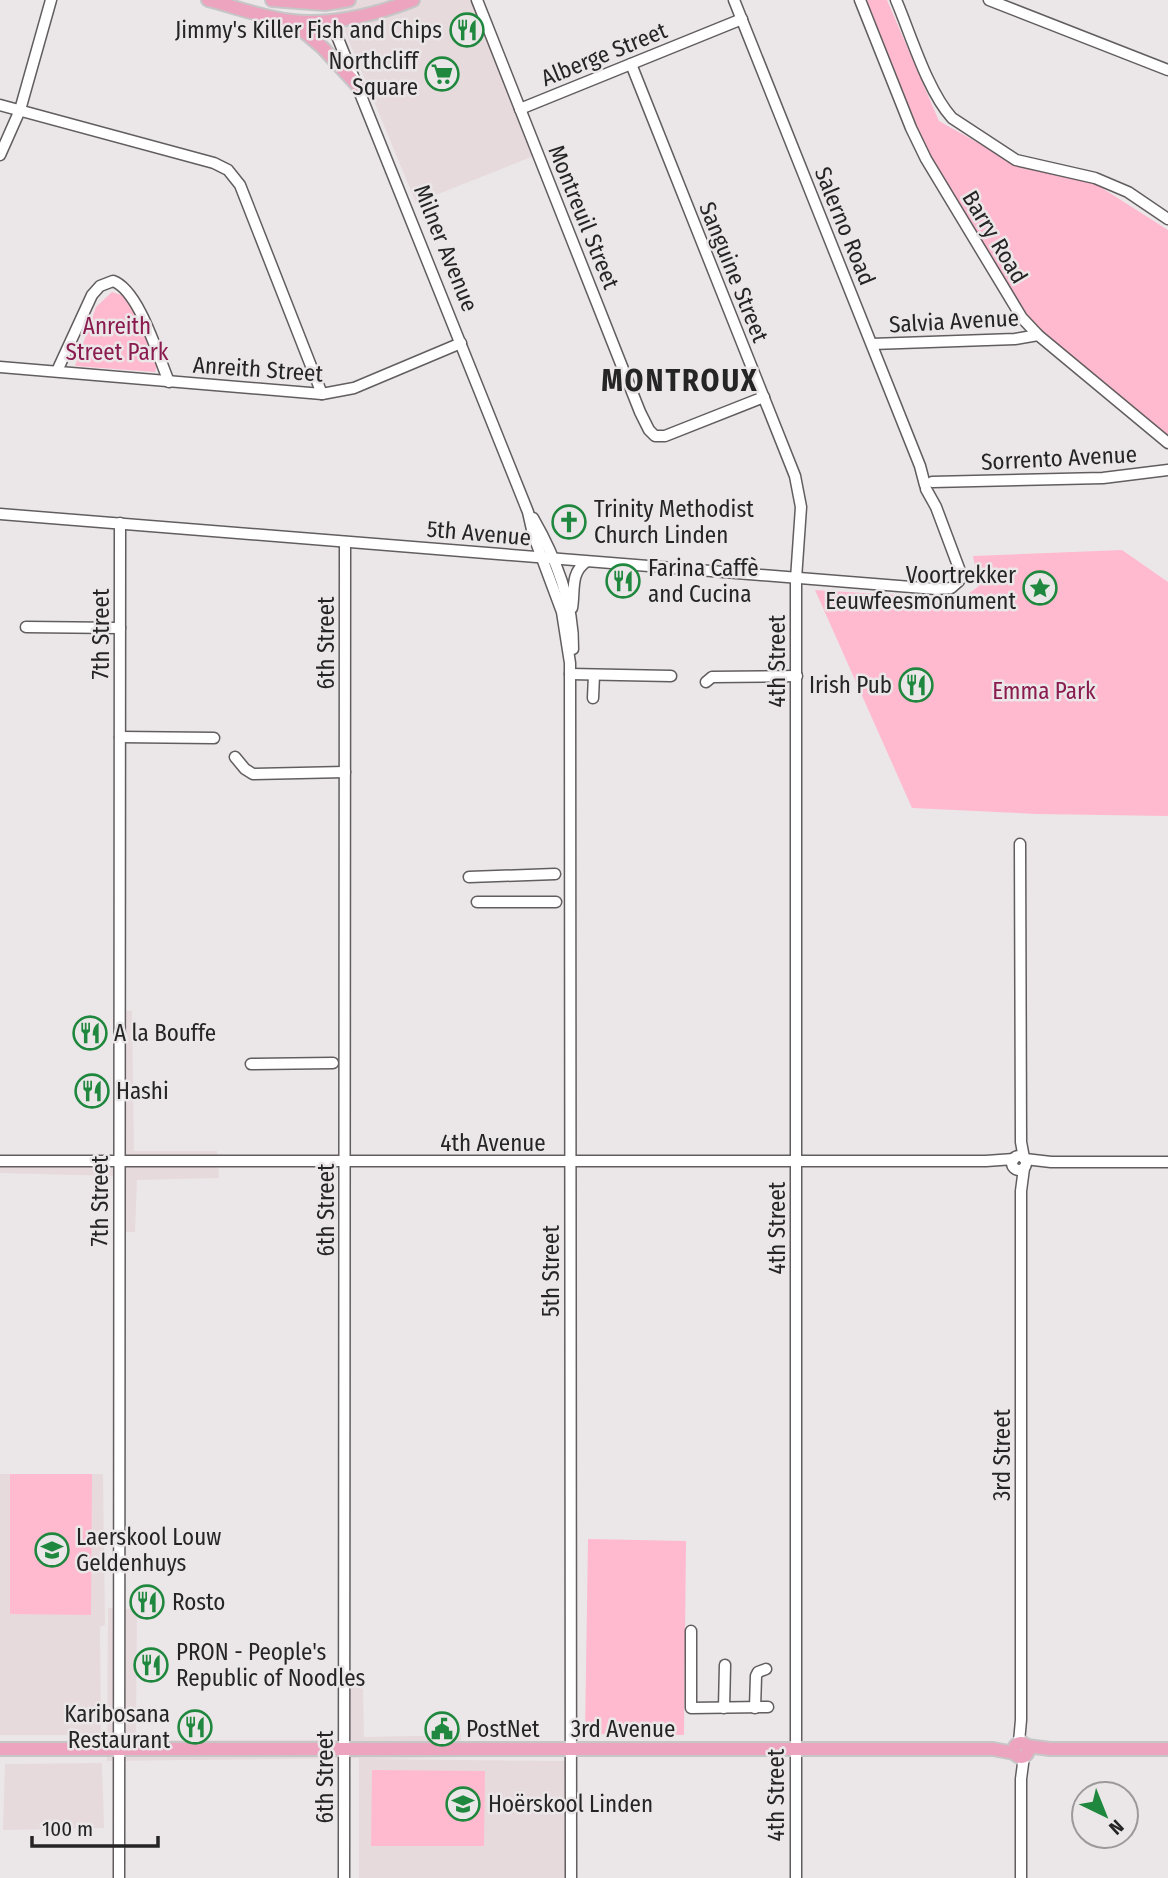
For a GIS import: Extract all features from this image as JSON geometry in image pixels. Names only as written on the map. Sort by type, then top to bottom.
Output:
[{"type":"main road","points":[[208,0],[291,21],[331,21],[384,10],[413,0]]},
{"type":"main road","points":[[272,0],[349,0]]},
{"type":"main road","name":"Milner Avenue","points":[[324,2],[331,21]]},
{"type":"main road","points":[[291,21],[322,47],[358,86]]},
{"type":"main road","name":"3rd Avenue","points":[[0,1749],[1168,1749]]},
{"type":"street","points":[[0,155],[20,110],[51,0]]},
{"type":"street","name":"Montreuil Street","points":[[477,0],[640,412],[652,433],[664,436],[764,397]]},
{"type":"street","name":"Salerno Road","points":[[734,0],[930,486],[960,571],[959,581],[955,586]]},
{"type":"street","name":"Barry Road","points":[[860,0],[926,159],[1027,324],[1168,443]]},
{"type":"street","points":[[896,0],[933,90],[952,118],[1016,160],[1096,178],[1128,192],[1168,219]]},
{"type":"street","points":[[989,0],[1168,70]]},
{"type":"street","name":"Alberge Street","points":[[520,109],[742,19]]},
{"type":"street","name":"Milner Avenue","points":[[331,21],[547,559]]},
{"type":"street","name":"Sanguine Street","points":[[631,64],[795,475],[801,499],[796,579]]},
{"type":"street","points":[[0,105],[214,163],[232,174],[240,185],[322,394]]},
{"type":"street","name":"Anreith Street","points":[[57,372],[92,295],[100,286],[113,281],[121,284],[134,299],[169,382]]},
{"type":"street","name":"Salvia Avenue","points":[[872,344],[1015,339],[1038,335]]},
{"type":"street","name":"Anreith Street","points":[[0,367],[322,394],[354,388],[461,343]]},
{"type":"street","name":"Sorrento Avenue","points":[[930,486],[951,482],[1122,477],[1168,470]]},
{"type":"street","name":"5th Avenue","points":[[0,514],[796,579],[936,589],[955,586]]},
{"type":"street","name":"7th Street","points":[[119,1878],[120,523]]},
{"type":"street","name":"6th Street","points":[[344,1878],[345,542]]},
{"type":"street","name":"5th Street","points":[[547,559],[570,613],[573,638],[570,669],[571,1878]]},
{"type":"street","name":"5th Street","points":[[547,559],[562,612],[570,669]]},
{"type":"street","points":[[570,613],[574,575],[579,566],[586,562]]},
{"type":"street","name":"4th Street","points":[[796,579],[796,1878]]},
{"type":"street","points":[[26,627],[120,628]]},
{"type":"street","points":[[570,669],[594,675],[670,676]]},
{"type":"street","points":[[593,698],[594,675]]},
{"type":"street","points":[[706,682],[709,678],[730,676],[797,676]]},
{"type":"street","points":[[120,737],[214,738]]},
{"type":"street","points":[[235,757],[253,774],[345,772]]},
{"type":"street","points":[[1020,844],[1020,1163]]},
{"type":"street","points":[[469,877],[555,874]]},
{"type":"street","points":[[477,902],[556,901]]},
{"type":"street","points":[[251,1064],[333,1063]]},
{"type":"street","name":"4th Avenue","points":[[0,1161],[1168,1162]]},
{"type":"street","name":"3rd Street","points":[[1020,1163],[1021,1878]]},
{"type":"street","points":[[691,1631],[691,1709],[768,1707]]},
{"type":"street","points":[[724,1708],[725,1665]]},
{"type":"street","points":[[755,1708],[756,1676],[758,1672],[766,1669]]},
{"type":"shaded area","points":[[332,0],[476,0],[536,155],[416,203]]},
{"type":"shaded area","points":[[116,1010],[132,1011],[134,1151],[217,1151],[219,1178],[137,1180],[135,1232],[115,1232],[115,1176],[0,1173],[0,1155],[114,1155]]},
{"type":"shaded area","name":"Laerskool Louw Geldenhuys","points":[[0,1474],[103,1474],[105,1625],[100,1627],[101,1735],[0,1735]]},
{"type":"shaded area","name":"Hoërskool Linden","points":[[108,1608],[137,1609],[136,1740],[341,1740],[339,1685],[363,1685],[364,1737],[461,1735],[461,1757],[370,1759],[568,1761],[567,1878],[359,1878],[359,1758],[107,1761]]},
{"type":"shaded area","points":[[102,1763],[104,1828],[3,1830],[5,1764]]},
{"type":"green space","points":[[859,0],[887,0],[939,121],[1014,163],[1091,181],[1168,230],[1168,443],[1025,330],[917,150]]},
{"type":"green space","name":"Anreith Street Park","points":[[112,292],[133,299],[159,361],[155,372],[75,366],[96,307]]},
{"type":"green space","name":"Emma Park","points":[[1122,550],[1168,582],[1168,816],[912,808],[815,590],[961,599],[979,586],[973,556]]},
{"type":"green space","points":[[10,1474],[92,1474],[91,1615],[10,1614]]},
{"type":"green space","points":[[588,1539],[686,1541],[684,1735],[585,1734]]},
{"type":"green space","points":[[372,1770],[485,1771],[484,1846],[371,1846]]},
{"type":"place","name":"Jimmy's Killer Fish and Chips","points":[[467,30]]},
{"type":"place","name":"Northcliff Square","points":[[442,74]]},
{"type":"place","name":"Trinity Methodist Church Linden","points":[[569,522]]},
{"type":"place","name":"Farina Caffè and Cucina","points":[[623,581]]},
{"type":"place","name":"Voortrekker Eeuwfeesmonument","points":[[1040,588]]},
{"type":"place","name":"Irish Pub","points":[[916,685]]},
{"type":"place","name":"A la Bouffe","points":[[90,1033]]},
{"type":"place","name":"Hashi","points":[[92,1091]]},
{"type":"place","name":"Laerskool Louw Geldenhuys","points":[[52,1550]]},
{"type":"place","name":"Rosto","points":[[147,1602]]},
{"type":"place","name":"PRON - People's Republic of Noodles","points":[[151,1665]]},
{"type":"place","name":"Karibosana Restaurant","points":[[195,1727]]},
{"type":"place","name":"PostNet","points":[[442,1729]]},
{"type":"place","name":"Hoërskool Linden","points":[[463,1804]]},
{"type":"district","name":"MONTROUX","points":[[680,381]]}]
